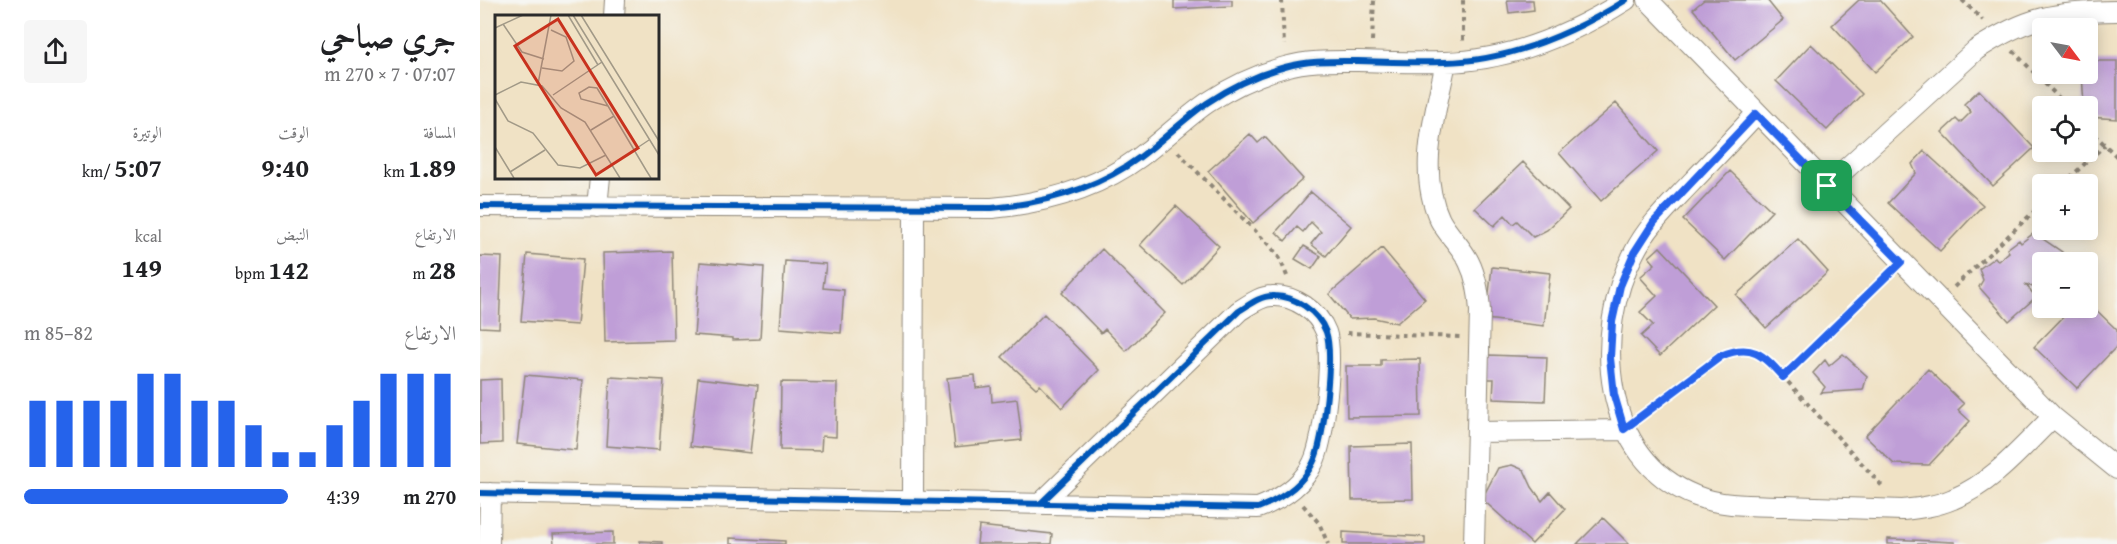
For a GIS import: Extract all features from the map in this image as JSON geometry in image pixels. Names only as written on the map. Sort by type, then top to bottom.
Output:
[{"type":"street","points":[[614,15],[615,0]]},
{"type":"street","points":[[480,206],[992,208],[1023,205],[1084,188],[1112,175],[1139,158],[1224,93],[1259,76],[1285,67],[1314,61],[1454,61],[1488,57],[1542,43],[1593,21],[1626,0]]},
{"type":"street","points":[[1648,0],[1756,114],[2053,417],[2117,469]]},
{"type":"street","points":[[1827,186],[1976,50],[1998,35],[2048,16],[2075,12],[2117,11]]},
{"type":"street","points":[[1454,61],[1430,140],[1427,167],[1431,195],[1441,221],[1469,261],[1478,286],[1480,311],[1474,544]]},
{"type":"street","points":[[1756,114],[1654,222],[1634,253],[1623,278],[1612,322],[1610,358],[1614,395],[1624,429],[1642,458],[1666,480],[1695,495],[1727,504],[1904,510],[1929,507],[1945,502],[1977,487],[2053,417]]},
{"type":"street","points":[[597,207],[600,178]]},
{"type":"street","points":[[913,501],[914,208]]},
{"type":"street","points":[[489,544],[485,493],[913,501],[1040,504],[1257,508],[1288,493],[1302,479],[1314,463],[1320,444],[1330,350],[1326,332],[1317,317],[1304,305],[1287,298],[1270,295],[1239,311],[1040,504]]},
{"type":"street","points":[[1477,432],[1624,429]]},
{"type":"path","points":[[1282,0],[1285,67]]},
{"type":"path","points":[[1372,62],[1374,0]]},
{"type":"path","points":[[1454,61],[1462,0]]},
{"type":"path","points":[[1164,138],[1272,248],[1285,271],[1288,284],[1287,298]]},
{"type":"path","points":[[2098,138],[2117,157]]},
{"type":"path","points":[[2074,174],[2105,145]]},
{"type":"path","points":[[1940,301],[2032,213]]},
{"type":"path","points":[[1783,377],[1901,262]]},
{"type":"path","points":[[1326,332],[1479,338]]},
{"type":"path","points":[[1624,429],[1721,356],[1733,351],[1746,350],[1759,353],[1769,361],[1904,510]]},
{"type":"path","points":[[1288,493],[1308,509],[1328,544]]},
{"type":"building","points":[[1174,0],[1232,0],[1232,6],[1174,9]]},
{"type":"building","points":[[1507,0],[1533,0],[1534,10],[1509,13]]},
{"type":"building","points":[[1704,0],[1767,0],[1783,20],[1735,60],[1693,9]]},
{"type":"building","points":[[1859,0],[1880,0],[1913,37],[1875,72],[1832,25]]},
{"type":"building","points":[[1811,44],[1862,94],[1827,130],[1776,81]]},
{"type":"building","points":[[2098,61],[2117,61],[2117,119],[2098,118],[2098,96],[2083,96],[2083,84],[2098,84]]},
{"type":"building","points":[[1979,90],[2032,146],[2032,150],[1993,186],[1942,132],[1956,119],[1960,123],[1971,112],[1964,104]]},
{"type":"building","points":[[1616,103],[1658,151],[1601,201],[1559,153]]},
{"type":"building","points":[[1250,134],[1258,143],[1265,137],[1303,179],[1253,223],[1208,171]]},
{"type":"building","points":[[1924,151],[1983,205],[1940,251],[1888,203],[1916,173],[1912,164]]},
{"type":"building","points":[[1523,162],[1569,209],[1547,230],[1533,237],[1517,221],[1513,224],[1505,215],[1494,226],[1475,208]]},
{"type":"building","points":[[1730,171],[1772,211],[1725,260],[1683,220]]},
{"type":"building","points":[[1311,192],[1351,226],[1326,256],[1311,244],[1321,232],[1311,222],[1303,232],[1297,227],[1285,241],[1276,232]]},
{"type":"building","points":[[1176,206],[1219,246],[1183,285],[1140,245]]},
{"type":"building","points":[[2032,235],[2032,240],[2044,240],[2062,252],[2032,252],[2032,287],[2025,284],[2032,292],[2032,301],[2009,321],[1979,287],[1983,280],[1979,269],[1995,257],[1998,261],[2009,252],[2007,249],[2019,240],[2021,243]]},
{"type":"building","points":[[1798,239],[1828,272],[1766,328],[1736,295]]},
{"type":"building","points":[[1304,246],[1321,256],[1312,269],[1295,259]]},
{"type":"building","points":[[1660,247],[1714,305],[1660,356],[1641,336],[1653,325],[1640,312],[1657,296],[1640,277],[1655,264],[1649,257]]},
{"type":"building","points":[[1382,248],[1425,299],[1397,323],[1374,318],[1350,319],[1329,294]]},
{"type":"building","points":[[1102,249],[1165,313],[1126,351],[1105,329],[1101,333],[1062,293]]},
{"type":"building","points":[[672,251],[674,340],[605,342],[603,253]]},
{"type":"building","points":[[527,254],[583,259],[577,325],[521,321]]},
{"type":"building","points":[[480,256],[502,257],[499,328],[480,327]]},
{"type":"building","points":[[785,261],[826,264],[823,288],[844,290],[841,333],[780,328]]},
{"type":"building","points":[[700,262],[764,267],[760,339],[733,340],[733,338],[694,335]]},
{"type":"building","points":[[1492,267],[1550,273],[1544,326],[1486,319]]},
{"type":"building","points":[[2098,312],[2117,330],[2117,346],[2077,388],[2034,347],[2062,318],[2098,318]]},
{"type":"building","points":[[1044,314],[1099,370],[1062,408],[1040,385],[1036,388],[1002,357]]},
{"type":"building","points":[[1843,354],[1867,376],[1863,390],[1821,393],[1825,387],[1813,373],[1825,360],[1829,366]]},
{"type":"building","points":[[1487,355],[1547,357],[1545,401],[1493,399],[1494,379],[1486,379]]},
{"type":"building","points":[[1420,359],[1421,416],[1347,417],[1346,366],[1381,366],[1381,360]]},
{"type":"building","points":[[1928,369],[1964,404],[1958,410],[1970,421],[1929,465],[1894,464],[1865,436]]},
{"type":"building","points":[[525,375],[583,380],[576,450],[517,444]]},
{"type":"building","points":[[975,375],[976,388],[991,386],[992,402],[1017,399],[1022,440],[955,447],[947,378]]},
{"type":"building","points":[[610,377],[664,380],[659,450],[606,446]]},
{"type":"building","points":[[698,378],[758,385],[750,453],[690,446]]},
{"type":"building","points":[[501,379],[502,443],[480,444],[480,380]]},
{"type":"building","points":[[781,382],[837,383],[836,437],[822,436],[821,451],[780,450]]},
{"type":"building","points":[[1412,444],[1413,499],[1352,500],[1351,446]]},
{"type":"building","points":[[1512,465],[1524,470],[1542,501],[1550,492],[1565,509],[1532,544],[1482,499],[1498,468]]},
{"type":"building","points":[[1603,518],[1629,544],[1577,544]]},
{"type":"building","points":[[979,526],[1052,534],[1051,544],[977,544]]},
{"type":"building","points":[[613,532],[613,544],[554,544],[553,534]]},
{"type":"building","points":[[1343,532],[1425,537],[1425,544],[1343,544]]},
{"type":"building","points":[[730,538],[785,541],[785,544],[730,544]]},
{"type":"building","points":[[1888,539],[1955,542],[1955,544],[1888,544]]},
{"type":"building","points":[[640,541],[662,542],[662,544],[640,544]]},
{"type":"cycle path","points":[[480,206],[992,208],[1012,206],[1070,193],[1106,178],[1140,157],[1207,103],[1245,82],[1275,70],[1321,61],[1444,62],[1492,57],[1562,34],[1626,0]]},
{"type":"cycle path","points":[[480,493],[1258,508],[1283,496],[1297,485],[1313,463],[1317,452],[1324,418],[1329,359],[1326,332],[1322,324],[1311,311],[1297,301],[1280,296],[1263,298],[1239,311],[1040,504]]},
{"type":"route","points":[[1756,114],[1827,186],[1901,262],[1783,377],[1759,353],[1746,350],[1733,351],[1721,356],[1624,429],[1614,395],[1610,358],[1612,322],[1620,286],[1634,253],[1654,222],[1756,114]]}]
